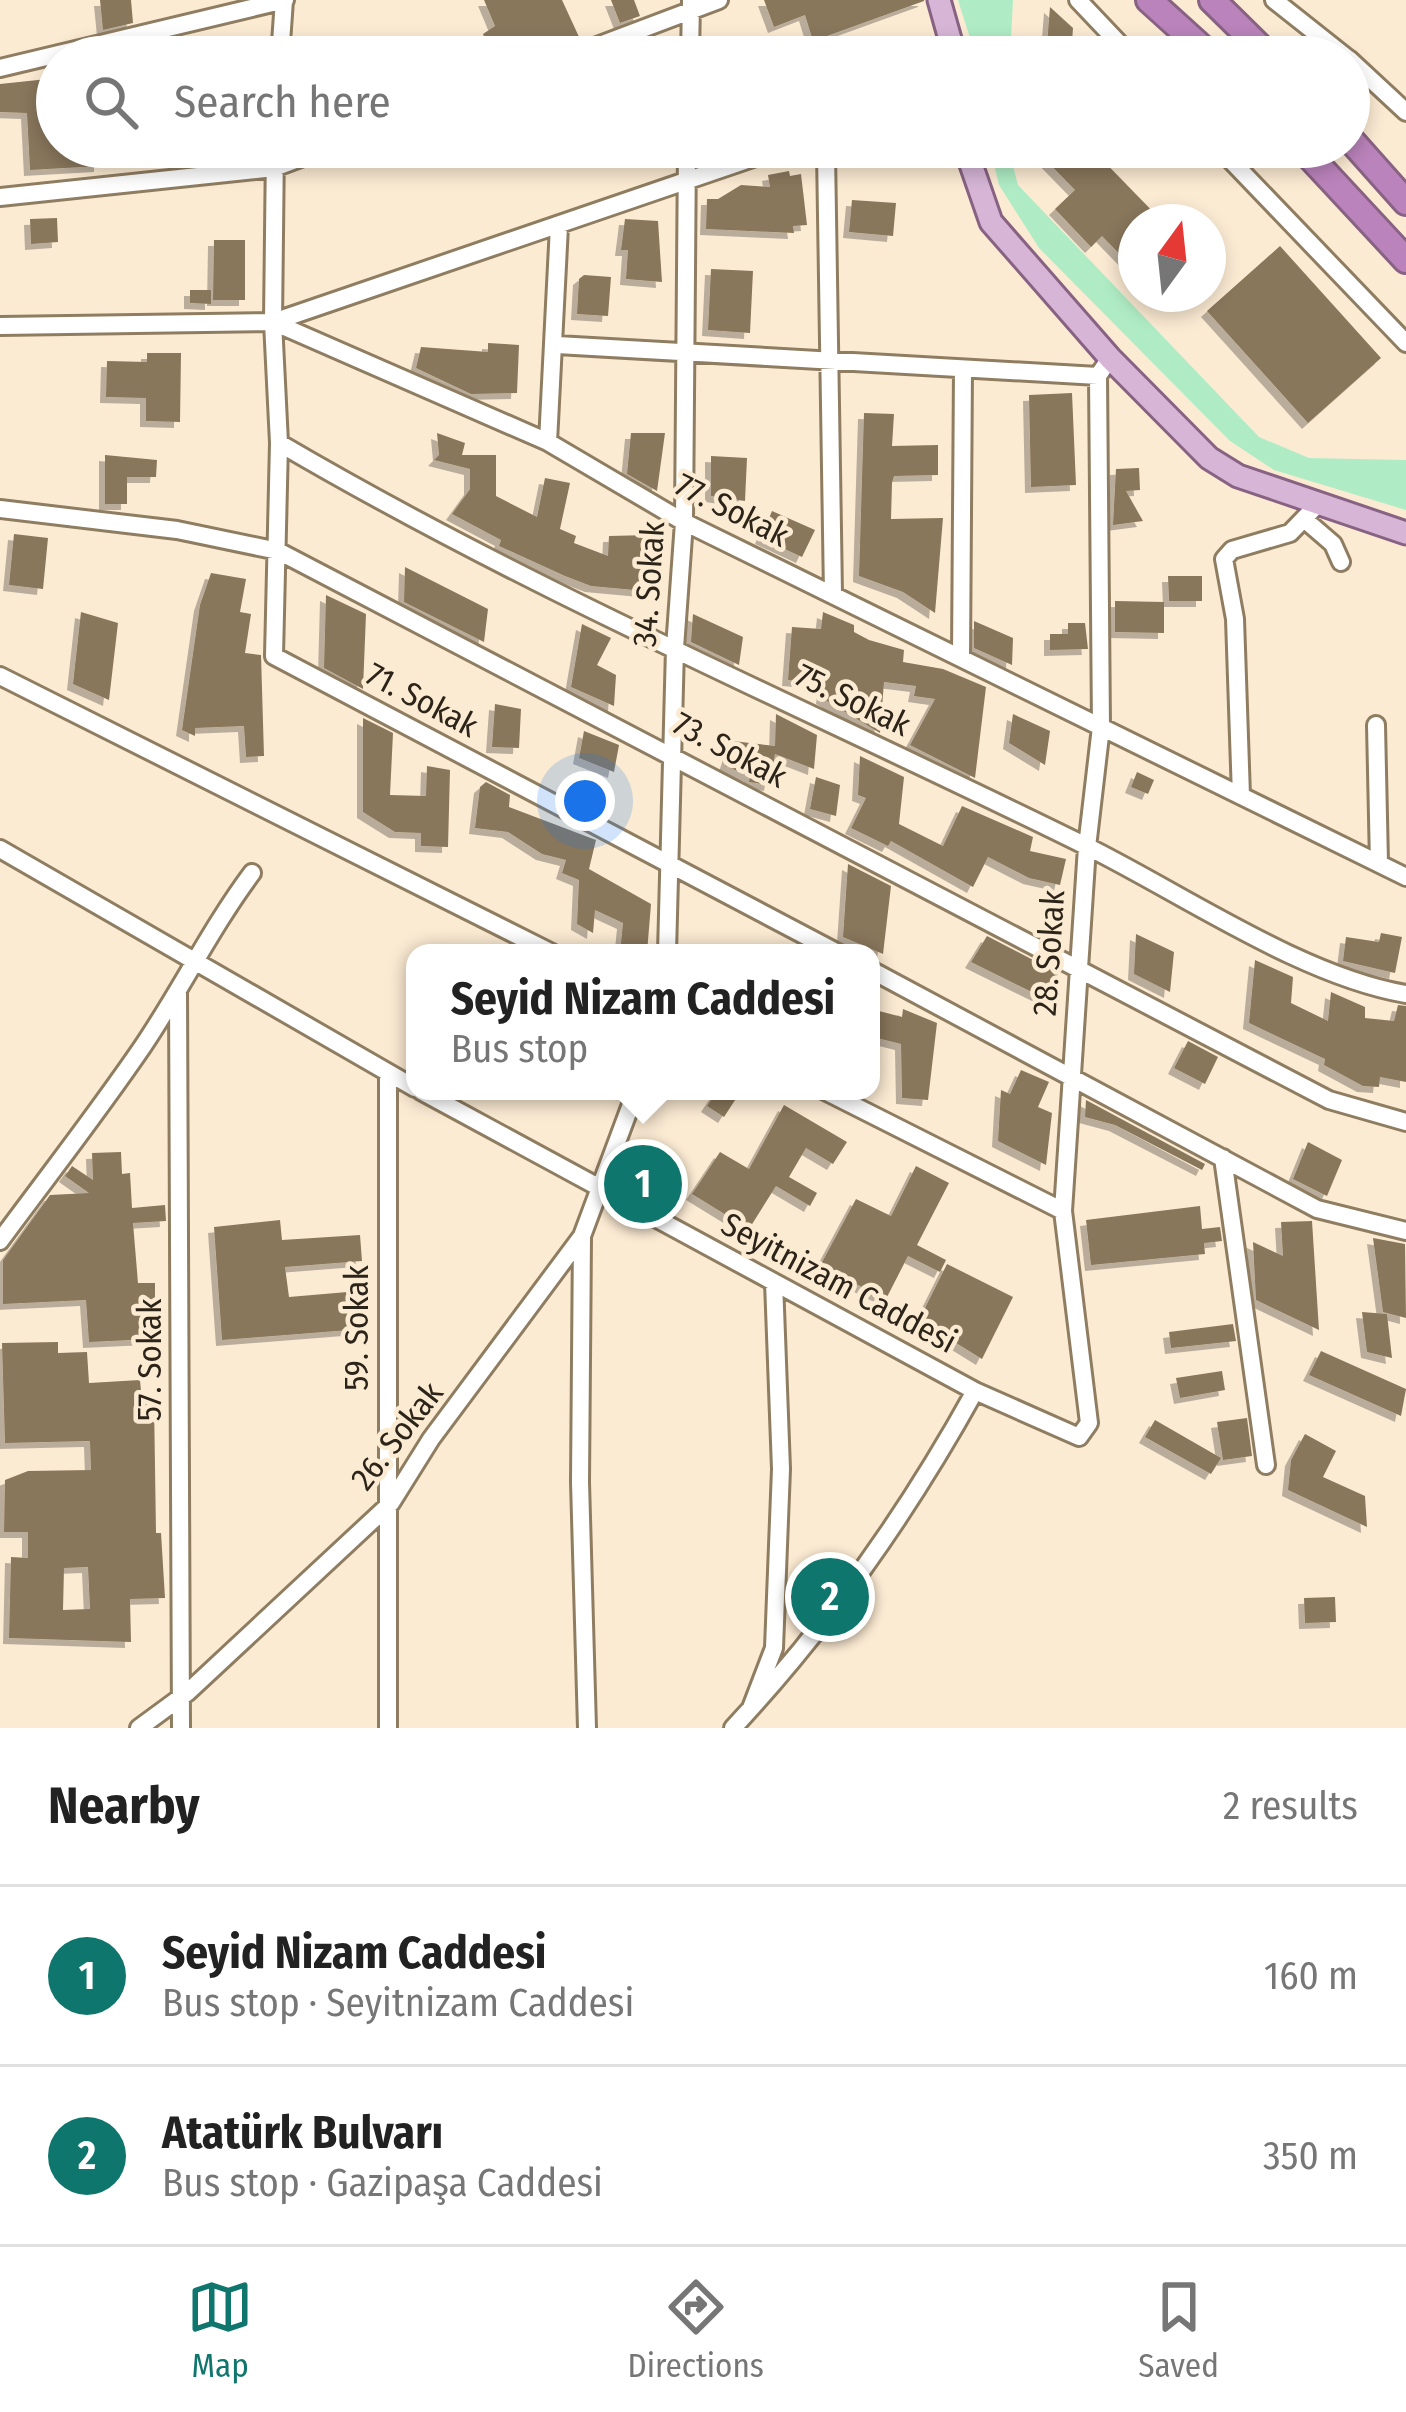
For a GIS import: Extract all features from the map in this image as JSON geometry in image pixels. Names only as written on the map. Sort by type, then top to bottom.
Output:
[{"type":"highway","points":[[1149,0],[1189,36]]},
{"type":"highway","points":[[1212,0],[1249,36]]},
{"type":"highway","points":[[1370,162],[1406,202]]},
{"type":"highway","points":[[1321,168],[1406,260]]},
{"type":"main road","points":[[938,0],[949,36]]},
{"type":"main road","points":[[972,168],[991,222],[1104,367],[1209,458],[1310,512],[1406,533]]},
{"type":"street","points":[[134,36],[284,0],[281,36]]},
{"type":"street","points":[[618,36],[691,5],[719,0]]},
{"type":"street","points":[[1078,0],[1112,36]]},
{"type":"street","points":[[1274,0],[1320,36]]},
{"type":"street","points":[[690,36],[691,5]]},
{"type":"street","points":[[0,68],[36,59]]},
{"type":"street","points":[[1370,78],[1406,112]]},
{"type":"street","name":"34. Sokak","points":[[667,944],[675,648],[684,522],[686,168]]},
{"type":"street","points":[[273,322],[726,168]]},
{"type":"street","points":[[826,168],[833,594]]},
{"type":"street","points":[[1238,168],[1406,343]]},
{"type":"street","points":[[0,197],[274,169]]},
{"type":"street","name":"71. Sokak","points":[[274,169],[273,322],[280,443],[274,656],[821,944]]},
{"type":"street","points":[[548,442],[557,345],[559,226]]},
{"type":"street","name":"77. Sokak","points":[[0,326],[273,322],[548,442],[684,522],[1406,877]]},
{"type":"street","points":[[557,345],[964,369],[1104,367]]},
{"type":"street","name":"28. Sokak","points":[[975,1391],[1079,1437],[1089,1423],[1063,1211],[1087,847],[1101,727],[1104,367]]},
{"type":"street","points":[[961,658],[964,369]]},
{"type":"street","name":"75. Sokak","points":[[280,443],[675,648],[1087,847],[1356,986],[1406,994]]},
{"type":"street","name":"73. Sokak","points":[[0,509],[177,530],[278,551],[672,752],[1329,1100],[1406,1122]]},
{"type":"street","points":[[1240,796],[1235,619],[1223,559],[1232,550],[1280,538],[1310,512],[1341,562]]},
{"type":"street","points":[[0,676],[534,944]]},
{"type":"street","points":[[1376,725],[1379,862]]},
{"type":"street","name":"Seyitnizam Caddesi","points":[[0,849],[406,1083]]},
{"type":"street","points":[[0,1241],[178,991],[207,934],[252,873]]},
{"type":"street","points":[[880,975],[1318,1209],[1406,1231]]},
{"type":"street","name":"57. Sokak","points":[[178,991],[181,1728]]},
{"type":"street","name":"59. Sokak","points":[[388,1073],[388,1728]]},
{"type":"street","name":"Seyitnizam Caddesi","points":[[438,1100],[975,1391]]},
{"type":"street","points":[[601,1189],[633,1100]]},
{"type":"street","points":[[843,1100],[1063,1211]]},
{"type":"street","points":[[1223,1158],[1267,1466]]},
{"type":"street","name":"26. Sokak","points":[[139,1728],[181,1696],[386,1505],[582,1236],[601,1189]]},
{"type":"street","points":[[582,1236],[580,1482],[587,1728]]},
{"type":"street","points":[[751,1708],[774,1648],[781,1469],[774,1282]]},
{"type":"street","points":[[733,1728],[806,1650],[920,1491],[975,1391]]},
{"type":"green space","points":[[958,0],[1013,0],[1011,36],[969,36]]},
{"type":"green space","points":[[995,168],[1014,168],[1018,185],[1118,290],[1118,312],[1139,312],[1259,437],[1309,458],[1406,460],[1406,510],[1274,470],[1230,441],[1039,248],[999,185]]},
{"type":"building","points":[[100,0],[131,0],[133,23],[103,30]]},
{"type":"building","points":[[484,0],[562,0],[579,36],[484,36],[495,26]]},
{"type":"building","points":[[611,0],[634,0],[640,16],[620,23]]},
{"type":"building","points":[[764,0],[924,0],[827,36],[811,36],[805,15],[774,27]]},
{"type":"building","points":[[1050,7],[1073,28],[1072,36],[1048,36]]},
{"type":"building","points":[[36,80],[36,168],[65,168],[30,170],[27,113],[0,112],[0,84]]},
{"type":"building","points":[[1054,168],[1110,168],[1145,204],[1118,204],[1118,252],[1102,236],[1091,247],[1055,209],[1075,190]]},
{"type":"building","points":[[789,171],[790,176],[801,174],[807,225],[793,226],[794,233],[706,229],[707,199],[718,199],[741,185],[770,187],[768,175]]},
{"type":"building","points":[[852,200],[896,203],[893,236],[849,232]]},
{"type":"building","points":[[57,218],[58,242],[31,244],[30,219]]},
{"type":"building","points":[[625,219],[658,221],[662,282],[626,279],[628,250],[621,250]]},
{"type":"building","points":[[214,240],[245,240],[245,300],[213,300]]},
{"type":"building","points":[[1280,246],[1381,358],[1308,423],[1208,312],[1226,312],[1226,294]]},
{"type":"building","points":[[711,269],[753,271],[750,333],[708,330]]},
{"type":"building","points":[[584,275],[611,277],[608,316],[577,314],[579,279]]},
{"type":"building","points":[[190,290],[211,290],[211,304],[190,303]]},
{"type":"building","points":[[488,343],[519,345],[517,393],[471,394],[416,368],[421,347],[488,352]]},
{"type":"building","points":[[147,353],[181,353],[180,422],[146,421],[146,398],[106,397],[107,361],[147,362]]},
{"type":"building","points":[[1072,393],[1076,485],[1031,487],[1029,395]]},
{"type":"building","points":[[864,413],[894,414],[892,446],[938,445],[938,475],[894,476],[891,519],[943,518],[935,613],[903,592],[859,576]]},
{"type":"building","points":[[437,433],[465,443],[462,455],[496,455],[496,496],[537,517],[545,478],[570,483],[560,529],[576,536],[574,543],[608,556],[609,536],[649,535],[645,591],[591,586],[565,576],[499,546],[501,540],[452,514],[470,489],[470,469],[434,460],[439,455]]},
{"type":"building","points":[[631,433],[665,433],[657,491],[627,474]]},
{"type":"building","points":[[105,455],[157,460],[156,477],[127,477],[127,504],[105,504]]},
{"type":"building","points":[[711,456],[747,458],[745,501],[711,496]]},
{"type":"building","points":[[1139,468],[1140,490],[1126,491],[1143,521],[1113,525],[1116,469]]},
{"type":"building","points":[[772,511],[815,530],[802,557],[761,538]]},
{"type":"building","points":[[14,534],[48,538],[43,589],[9,585]]},
{"type":"building","points":[[405,567],[488,609],[484,642],[404,602]]},
{"type":"building","points":[[211,573],[246,579],[240,612],[251,614],[245,653],[261,655],[264,756],[246,757],[244,726],[195,728],[195,736],[182,730],[200,605]]},
{"type":"building","points":[[1168,576],[1202,576],[1202,601],[1169,601]]},
{"type":"building","points":[[326,595],[366,614],[363,689],[324,668]]},
{"type":"building","points":[[1115,601],[1164,602],[1164,633],[1115,632]]},
{"type":"building","points":[[81,612],[118,623],[109,700],[73,684]]},
{"type":"building","points":[[823,612],[854,625],[854,632],[869,640],[904,650],[903,662],[943,669],[986,687],[975,778],[910,745],[935,699],[914,696],[916,686],[884,682],[880,733],[822,698],[824,683],[788,680],[792,627],[821,629]]},
{"type":"building","points":[[693,614],[743,637],[739,665],[691,642]]},
{"type":"building","points":[[974,621],[1013,638],[1012,665],[974,648]]},
{"type":"building","points":[[1068,623],[1085,623],[1088,649],[1050,650],[1050,634],[1068,634]]},
{"type":"building","points":[[582,624],[611,638],[597,665],[616,675],[614,706],[571,687]]},
{"type":"building","points":[[495,704],[521,709],[519,748],[492,747]]},
{"type":"building","points":[[776,714],[817,735],[814,769],[775,754],[770,785],[749,782],[750,776],[725,766],[733,741],[775,746]]},
{"type":"building","points":[[1013,714],[1050,731],[1045,765],[1009,743]]},
{"type":"building","points":[[363,718],[393,733],[390,795],[426,796],[427,766],[450,770],[448,847],[421,846],[421,833],[395,832],[363,812]]},
{"type":"building","points":[[584,731],[619,745],[614,772],[579,758]]},
{"type":"building","points":[[860,756],[904,777],[899,824],[943,846],[962,806],[1033,837],[1030,851],[1066,859],[1060,885],[1029,878],[988,857],[973,887],[891,841],[888,846],[851,828],[866,798],[858,795]]},
{"type":"building","points":[[1137,772],[1154,780],[1148,794],[1131,787]]},
{"type":"building","points":[[816,777],[840,785],[836,816],[810,809]]},
{"type":"building","points":[[486,782],[510,795],[509,807],[596,840],[589,869],[651,904],[648,944],[621,944],[623,923],[595,910],[593,933],[577,924],[579,880],[562,873],[566,860],[542,854],[508,832],[475,828],[480,787]]},
{"type":"building","points":[[848,864],[891,886],[883,954],[880,944],[859,944],[843,937]]},
{"type":"building","points":[[1381,933],[1402,937],[1395,973],[1343,961],[1346,937],[1379,942]]},
{"type":"building","points":[[1136,934],[1174,952],[1170,992],[1134,974]]},
{"type":"building","points":[[987,936],[1058,973],[1048,1000],[971,962]]},
{"type":"building","points":[[1255,960],[1293,977],[1291,1003],[1328,1021],[1331,992],[1365,1007],[1365,1018],[1394,1021],[1398,1005],[1406,1006],[1406,1082],[1380,1077],[1379,1087],[1363,1086],[1324,1065],[1325,1059],[1249,1023]]},
{"type":"building","points":[[903,1009],[937,1023],[928,1100],[902,1098],[901,1044],[880,1039],[880,1011],[902,1017]]},
{"type":"building","points":[[1188,1041],[1218,1057],[1205,1084],[1174,1068]]},
{"type":"building","points":[[1021,1070],[1049,1082],[1038,1107],[1052,1113],[1046,1165],[998,1141],[1001,1090],[1010,1094]]},
{"type":"building","points":[[711,1100],[735,1100],[724,1117],[707,1106]]},
{"type":"building","points":[[1086,1100],[1205,1164],[1202,1170],[1115,1125],[1085,1117]]},
{"type":"building","points":[[784,1105],[847,1142],[833,1164],[806,1148],[789,1177],[817,1193],[810,1206],[776,1186],[749,1229],[692,1194],[720,1152],[749,1169]]},
{"type":"building","points":[[1308,1142],[1342,1160],[1327,1196],[1293,1179]]},
{"type":"building","points":[[121,1152],[122,1174],[130,1173],[132,1208],[165,1205],[166,1221],[133,1223],[138,1283],[155,1283],[155,1300],[149,1301],[152,1339],[89,1342],[86,1300],[3,1304],[3,1260],[50,1195],[89,1193],[65,1176],[72,1166],[93,1180],[92,1153]]},
{"type":"building","points":[[916,1166],[949,1183],[917,1245],[946,1260],[940,1272],[908,1256],[886,1299],[820,1266],[856,1199],[891,1216]]},
{"type":"building","points":[[1200,1206],[1202,1229],[1220,1227],[1222,1241],[1204,1243],[1205,1254],[1091,1265],[1086,1220]]},
{"type":"building","points":[[280,1220],[282,1240],[360,1235],[362,1261],[285,1267],[289,1297],[359,1291],[362,1329],[222,1340],[214,1227]]},
{"type":"building","points":[[1312,1221],[1319,1330],[1256,1300],[1253,1242],[1283,1256],[1281,1222]]},
{"type":"building","points":[[1373,1238],[1405,1244],[1406,1318],[1383,1312]]},
{"type":"building","points":[[947,1264],[1013,1297],[982,1359],[919,1320]]},
{"type":"building","points":[[1362,1312],[1387,1314],[1392,1358],[1367,1352]]},
{"type":"building","points":[[1233,1324],[1236,1341],[1171,1348],[1169,1332]]},
{"type":"building","points":[[58,1342],[58,1353],[87,1352],[89,1383],[140,1380],[142,1402],[154,1401],[156,1533],[161,1533],[165,1598],[130,1599],[131,1642],[9,1638],[11,1557],[28,1558],[28,1532],[4,1532],[5,1480],[28,1471],[91,1470],[90,1441],[5,1443],[2,1343]],"holes":[[[88,1567],[90,1609],[63,1610],[64,1568]]]},
{"type":"building","points":[[1321,1351],[1406,1389],[1401,1416],[1309,1375]]},
{"type":"building","points":[[1222,1371],[1225,1390],[1180,1398],[1176,1378]]},
{"type":"building","points":[[1247,1418],[1252,1456],[1223,1460],[1217,1422]]},
{"type":"building","points":[[1155,1420],[1221,1458],[1211,1474],[1145,1437]]},
{"type":"building","points":[[1305,1434],[1336,1451],[1323,1477],[1365,1496],[1367,1527],[1288,1490],[1291,1460]]},
{"type":"building","points":[[1335,1597],[1336,1622],[1305,1623],[1304,1598]]},
{"type":"place","name":"Seyid Nizam Caddesi","points":[[643,1184]]},
{"type":"place","name":"Atatürk Bulvarı","points":[[830,1597]]}]
